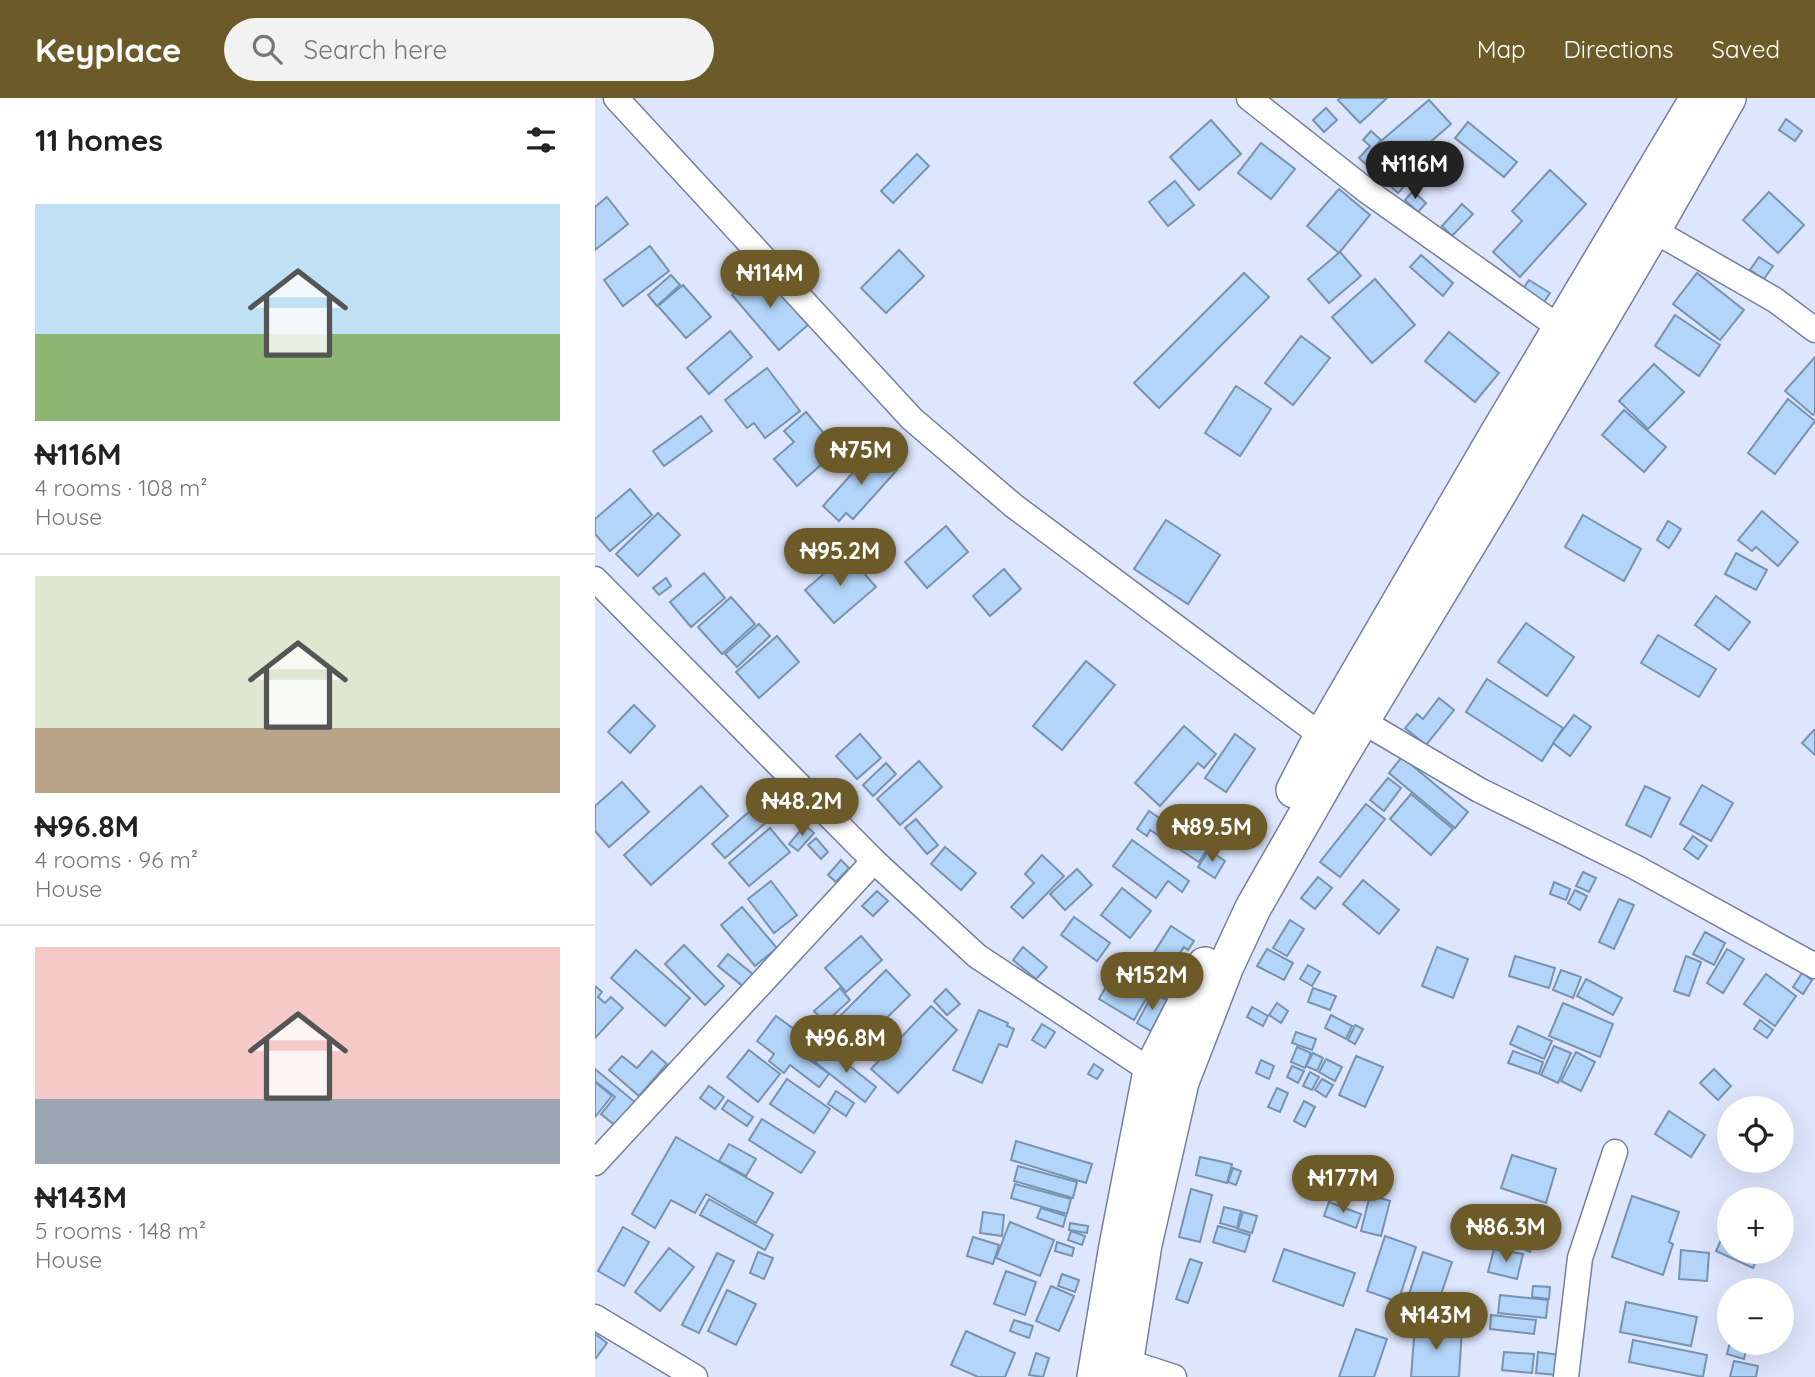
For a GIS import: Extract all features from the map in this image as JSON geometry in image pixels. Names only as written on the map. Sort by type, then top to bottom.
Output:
[{"type":"street","points":[[616,98],[912,419],[1014,506],[1322,736]]},
{"type":"street","points":[[1249,98],[1367,191],[1560,328]]},
{"type":"street","points":[[1095,1377],[1117,1246],[1166,1077],[1322,736],[1560,328],[1698,98]]},
{"type":"street","points":[[1174,1377],[1124,1369],[1166,1077],[1226,966],[1253,908],[1728,98]]},
{"type":"street","points":[[1653,230],[1775,300],[1815,330]]},
{"type":"street","points":[[595,579],[874,861],[977,956],[1166,1077]]},
{"type":"street","points":[[1362,721],[1479,790],[1635,867],[1815,966]]},
{"type":"street","points":[[595,1163],[874,861]]},
{"type":"street","points":[[1566,1377],[1580,1258],[1615,1152]]},
{"type":"street","points":[[595,1317],[695,1377]]},
{"type":"building","points":[[1387,98],[1360,123],[1338,100]]},
{"type":"building","points":[[1429,100],[1451,124],[1403,166],[1381,141]]},
{"type":"building","points":[[1326,108],[1337,120],[1324,132],[1313,120]]},
{"type":"building","points":[[1786,119],[1802,131],[1795,141],[1779,130]]},
{"type":"building","points":[[1211,120],[1241,154],[1199,190],[1170,157]]},
{"type":"building","points":[[1468,122],[1517,162],[1504,177],[1455,138]]},
{"type":"building","points":[[1371,131],[1381,140],[1375,147],[1411,179],[1398,193],[1359,158],[1370,146],[1363,140]]},
{"type":"building","points":[[1261,143],[1295,169],[1271,199],[1238,173]]},
{"type":"building","points":[[917,154],[929,166],[893,203],[881,191]]},
{"type":"building","points":[[1550,170],[1586,204],[1520,277],[1493,252],[1522,221],[1512,211]]},
{"type":"building","points":[[1175,181],[1194,205],[1168,226],[1149,202]]},
{"type":"building","points":[[1339,189],[1370,215],[1339,253],[1307,226]]},
{"type":"building","points":[[1413,191],[1426,203],[1418,212],[1405,200]]},
{"type":"building","points":[[1769,192],[1804,225],[1778,253],[1743,220]]},
{"type":"building","points":[[607,197],[628,224],[595,250],[595,207]]},
{"type":"building","points":[[1462,204],[1473,214],[1452,236],[1442,226]]},
{"type":"building","points":[[650,246],[669,271],[623,306],[604,280]]},
{"type":"building","points":[[899,250],[924,276],[886,313],[861,288]]},
{"type":"building","points":[[1340,252],[1361,276],[1329,303],[1308,279]]},
{"type":"building","points":[[1421,255],[1453,283],[1443,296],[1410,267]]},
{"type":"building","points":[[1759,257],[1773,266],[1764,279],[1750,270]]},
{"type":"building","points":[[762,270],[808,325],[779,350],[732,295]]},
{"type":"building","points":[[1244,273],[1269,297],[1159,408],[1134,383]]},
{"type":"building","points":[[1697,273],[1744,310],[1720,340],[1673,304]]},
{"type":"building","points":[[671,275],[680,285],[657,306],[648,295]]},
{"type":"building","points":[[1375,279],[1415,325],[1372,363],[1332,317]]},
{"type":"building","points":[[1529,280],[1550,293],[1542,305],[1521,292]]},
{"type":"building","points":[[683,285],[711,317],[686,338],[658,306]]},
{"type":"building","points":[[1675,315],[1720,345],[1699,376],[1655,346]]},
{"type":"building","points":[[730,331],[752,357],[709,394],[687,368]]},
{"type":"building","points":[[1449,332],[1499,373],[1475,402],[1425,361]]},
{"type":"building","points":[[1301,336],[1330,358],[1293,405],[1265,383]]},
{"type":"building","points":[[1815,357],[1815,413],[1813,415],[1785,391]]},
{"type":"building","points":[[1654,364],[1684,392],[1648,429],[1619,401]]},
{"type":"building","points":[[767,368],[800,411],[765,438],[754,423],[747,428],[725,400]]},
{"type":"building","points":[[1236,386],[1271,409],[1240,456],[1205,433]]},
{"type":"building","points":[[1788,399],[1815,421],[1775,474],[1748,453]]},
{"type":"building","points":[[1624,410],[1666,447],[1644,472],[1602,435]]},
{"type":"building","points":[[806,412],[838,450],[797,486],[774,459],[794,442],[784,431]]},
{"type":"building","points":[[701,416],[712,431],[664,466],[653,451]]},
{"type":"building","points":[[874,449],[897,470],[853,519],[846,513],[839,521],[823,506]]},
{"type":"building","points":[[630,489],[652,515],[610,551],[595,534],[595,519]]},
{"type":"building","points":[[1762,511],[1798,542],[1778,566],[1756,547],[1752,551],[1738,540]]},
{"type":"building","points":[[658,513],[680,535],[638,576],[616,554]]},
{"type":"building","points":[[1583,515],[1641,549],[1624,581],[1565,547]]},
{"type":"building","points":[[1166,520],[1220,555],[1188,604],[1134,569]]},
{"type":"building","points":[[1668,521],[1681,529],[1669,548],[1657,540]]},
{"type":"building","points":[[946,526],[968,552],[927,588],[905,562]]},
{"type":"building","points":[[1736,553],[1767,570],[1756,590],[1725,574]]},
{"type":"building","points":[[847,554],[876,587],[834,623],[805,590]]},
{"type":"building","points":[[1004,569],[1021,589],[990,616],[973,596]]},
{"type":"building","points":[[704,573],[725,598],[691,627],[670,602]]},
{"type":"building","points":[[666,578],[671,586],[659,595],[653,588]]},
{"type":"building","points":[[1716,596],[1750,622],[1729,650],[1695,625]]},
{"type":"building","points":[[731,597],[755,624],[722,654],[698,627]]},
{"type":"building","points":[[1526,623],[1574,657],[1547,696],[1498,662]]},
{"type":"building","points":[[759,624],[770,636],[737,667],[725,654]]},
{"type":"building","points":[[1658,635],[1716,669],[1699,697],[1641,663]]},
{"type":"building","points":[[777,636],[799,662],[759,698],[736,672]]},
{"type":"building","points":[[1086,661],[1115,685],[1062,750],[1033,726]]},
{"type":"building","points":[[1487,679],[1563,728],[1542,761],[1466,712]]},
{"type":"building","points":[[1439,698],[1454,710],[1426,745],[1405,728],[1417,714],[1423,719]]},
{"type":"building","points":[[634,705],[655,726],[630,753],[608,732]]},
{"type":"building","points":[[1574,715],[1591,727],[1570,756],[1553,743]]},
{"type":"building","points":[[1184,726],[1216,754],[1204,768],[1198,763],[1160,806],[1135,783]]},
{"type":"building","points":[[1815,731],[1815,755],[1802,743]]},
{"type":"building","points":[[860,734],[881,758],[857,779],[836,756]]},
{"type":"building","points":[[1235,734],[1255,749],[1226,792],[1205,778]]},
{"type":"building","points":[[1402,757],[1468,812],[1455,828],[1389,773]]},
{"type":"building","points":[[919,761],[942,787],[900,825],[877,799]]},
{"type":"building","points":[[886,763],[896,774],[873,796],[863,785]]},
{"type":"building","points":[[1388,778],[1401,788],[1384,811],[1370,800]]},
{"type":"building","points":[[622,782],[649,812],[609,847],[595,831],[595,806]]},
{"type":"building","points":[[1702,785],[1733,803],[1711,841],[1680,824]]},
{"type":"building","points":[[701,786],[728,816],[651,885],[624,855]]},
{"type":"building","points":[[1645,786],[1670,798],[1651,837],[1626,825]]},
{"type":"building","points":[[1411,794],[1453,829],[1431,855],[1390,819]]},
{"type":"building","points":[[758,804],[771,818],[725,858],[712,844]]},
{"type":"building","points":[[1366,804],[1385,819],[1340,877],[1320,862]]},
{"type":"building","points":[[1149,811],[1207,850],[1199,862],[1150,830],[1147,836],[1137,829]]},
{"type":"building","points":[[916,819],[938,845],[927,854],[905,828]]},
{"type":"building","points":[[805,825],[814,833],[798,851],[789,844]]},
{"type":"building","points":[[770,828],[790,852],[749,886],[729,863]]},
{"type":"building","points":[[1693,836],[1707,846],[1698,859],[1684,849]]},
{"type":"building","points":[[816,838],[828,852],[821,859],[808,845]]},
{"type":"building","points":[[1132,840],[1189,881],[1182,892],[1168,881],[1156,898],[1113,866]]},
{"type":"building","points":[[945,847],[976,873],[961,890],[931,864]]},
{"type":"building","points":[[1209,850],[1225,861],[1215,878],[1198,867]]},
{"type":"building","points":[[1042,855],[1064,876],[1023,918],[1011,907],[1034,883],[1025,874]]},
{"type":"building","points":[[841,860],[849,868],[836,882],[828,875]]},
{"type":"building","points":[[1077,869],[1092,885],[1065,910],[1050,894]]},
{"type":"building","points":[[1583,872],[1596,878],[1589,892],[1576,886]]},
{"type":"building","points":[[1318,877],[1332,888],[1315,909],[1301,898]]},
{"type":"building","points":[[1363,880],[1399,910],[1379,934],[1343,904]]},
{"type":"building","points":[[771,881],[797,915],[774,933],[748,899]]},
{"type":"building","points":[[1554,882],[1570,889],[1566,900],[1550,894]]},
{"type":"building","points":[[1122,888],[1151,911],[1130,938],[1101,915]]},
{"type":"building","points":[[1575,890],[1587,896],[1580,910],[1568,903]]},
{"type":"building","points":[[877,891],[888,901],[873,916],[862,906]]},
{"type":"building","points":[[1619,899],[1634,905],[1614,949],[1599,942]]},
{"type":"building","points":[[742,907],[777,948],[755,966],[721,925]]},
{"type":"building","points":[[1074,917],[1110,943],[1097,961],[1061,935]]},
{"type":"building","points":[[1290,920],[1304,929],[1287,956],[1273,948]]},
{"type":"building","points":[[1171,926],[1194,941],[1188,950],[1184,947],[1166,974],[1148,962]]},
{"type":"building","points":[[1705,932],[1725,943],[1714,965],[1693,954]]},
{"type":"building","points":[[861,936],[882,960],[846,992],[825,968]]},
{"type":"building","points":[[684,945],[724,986],[705,1005],[665,964]]},
{"type":"building","points":[[1023,947],[1047,967],[1036,979],[1013,960]]},
{"type":"building","points":[[1437,947],[1468,959],[1453,998],[1422,986]]},
{"type":"building","points":[[1267,949],[1293,963],[1284,980],[1257,966]]},
{"type":"building","points":[[1727,949],[1744,959],[1723,993],[1707,983]]},
{"type":"building","points":[[636,950],[690,998],[665,1026],[611,978]]},
{"type":"building","points":[[728,954],[754,975],[744,987],[718,966]]},
{"type":"building","points":[[1515,956],[1555,968],[1549,988],[1509,976]]},
{"type":"building","points":[[1686,956],[1701,962],[1689,996],[1674,991]]},
{"type":"building","points":[[1308,965],[1320,972],[1312,986],[1300,979]]},
{"type":"building","points":[[1116,969],[1151,990],[1134,1020],[1099,999]]},
{"type":"building","points":[[886,970],[910,995],[858,1046],[834,1022]]},
{"type":"building","points":[[1561,970],[1581,977],[1573,998],[1553,990]]},
{"type":"building","points":[[1802,973],[1812,980],[1803,994],[1793,987]]},
{"type":"building","points":[[1766,974],[1796,996],[1775,1026],[1744,1004]]},
{"type":"building","points":[[1586,979],[1622,998],[1613,1015],[1577,996]]},
{"type":"building","points":[[595,986],[602,992],[598,997],[605,1003],[611,997],[623,1008],[595,1038]]},
{"type":"building","points":[[840,988],[850,1000],[825,1023],[814,1011]]},
{"type":"building","points":[[1313,988],[1336,996],[1330,1010],[1308,1002]]},
{"type":"building","points":[[946,989],[960,1004],[947,1015],[934,1001]]},
{"type":"building","points":[[1153,993],[1167,1000],[1151,1031],[1137,1023]]},
{"type":"building","points":[[1277,1003],[1288,1011],[1281,1023],[1269,1015]]},
{"type":"building","points":[[1563,1003],[1613,1024],[1600,1057],[1549,1036]]},
{"type":"building","points":[[931,1006],[957,1030],[898,1093],[871,1069]]},
{"type":"building","points":[[1252,1007],[1268,1016],[1263,1026],[1247,1017]]},
{"type":"building","points":[[979,1010],[1008,1023],[1007,1026],[1014,1029],[1007,1047],[999,1044],[982,1083],[953,1070]]},
{"type":"building","points":[[1331,1015],[1352,1026],[1346,1039],[1325,1028]]},
{"type":"building","points":[[776,1016],[820,1048],[810,1060],[829,1074],[819,1087],[790,1065],[784,1073],[769,1061],[774,1054],[757,1041]]},
{"type":"building","points":[[1760,1020],[1773,1030],[1767,1038],[1754,1029]]},
{"type":"building","points":[[1042,1024],[1055,1032],[1045,1048],[1032,1040]]},
{"type":"building","points":[[1355,1025],[1363,1029],[1355,1044],[1348,1040]]},
{"type":"building","points":[[1518,1026],[1552,1041],[1544,1059],[1510,1044]]},
{"type":"building","points":[[1296,1032],[1316,1039],[1312,1050],[1292,1043]]},
{"type":"building","points":[[1554,1046],[1571,1053],[1558,1083],[1541,1075]]},
{"type":"building","points":[[1297,1047],[1311,1053],[1305,1068],[1291,1062]]},
{"type":"building","points":[[827,1048],[876,1087],[865,1102],[815,1062]]},
{"type":"building","points":[[749,1050],[780,1074],[758,1102],[727,1077]]},
{"type":"building","points":[[652,1051],[667,1064],[639,1096],[609,1070],[622,1056],[637,1068]]},
{"type":"building","points":[[1513,1051],[1543,1062],[1539,1074],[1508,1063]]},
{"type":"building","points":[[1576,1052],[1595,1062],[1581,1091],[1561,1081]]},
{"type":"building","points":[[1313,1053],[1323,1058],[1317,1071],[1306,1066]]},
{"type":"building","points":[[1356,1056],[1383,1067],[1365,1107],[1339,1095]]},
{"type":"building","points":[[1326,1059],[1342,1067],[1335,1081],[1319,1072]]},
{"type":"building","points":[[1261,1060],[1274,1066],[1269,1079],[1256,1073]]},
{"type":"building","points":[[1094,1064],[1103,1070],[1097,1079],[1088,1074]]},
{"type":"building","points":[[1292,1066],[1304,1071],[1298,1083],[1287,1077]]},
{"type":"building","points":[[595,1069],[636,1103],[616,1126],[601,1114],[615,1097],[595,1081]]},
{"type":"building","points":[[1714,1069],[1731,1086],[1722,1096],[1717,1096],[1717,1099],[1700,1083]]},
{"type":"building","points":[[1310,1072],[1319,1077],[1312,1090],[1303,1086]]},
{"type":"building","points":[[787,1079],[830,1109],[814,1133],[770,1104]]},
{"type":"building","points":[[1322,1079],[1333,1085],[1326,1097],[1315,1090]]},
{"type":"building","points":[[595,1082],[612,1096],[595,1117]]},
{"type":"building","points":[[709,1086],[724,1097],[715,1109],[700,1098]]},
{"type":"building","points":[[1277,1088],[1288,1093],[1280,1112],[1268,1107]]},
{"type":"building","points":[[836,1091],[854,1103],[846,1116],[828,1104]]},
{"type":"building","points":[[728,1100],[753,1117],[747,1126],[722,1109]]},
{"type":"building","points":[[1304,1101],[1315,1107],[1305,1127],[1294,1121]]},
{"type":"building","points":[[1669,1111],[1705,1135],[1691,1157],[1655,1134]]},
{"type":"building","points":[[762,1119],[815,1152],[801,1173],[749,1140]]},
{"type":"building","points":[[676,1137],[773,1193],[756,1223],[706,1194],[695,1213],[671,1200],[655,1228],[632,1214]]},
{"type":"building","points":[[1016,1141],[1092,1164],[1086,1183],[1011,1160]]},
{"type":"building","points":[[729,1144],[756,1159],[746,1176],[719,1161]]},
{"type":"building","points":[[1512,1155],[1556,1169],[1546,1203],[1501,1188]]},
{"type":"building","points":[[1200,1157],[1232,1164],[1227,1183],[1196,1175]]},
{"type":"building","points":[[1310,1163],[1357,1181],[1350,1199],[1303,1181]]},
{"type":"building","points":[[1018,1166],[1077,1182],[1073,1198],[1014,1181]]},
{"type":"building","points":[[1233,1168],[1241,1171],[1236,1185],[1228,1182]]},
{"type":"building","points":[[1015,1184],[1071,1199],[1067,1214],[1011,1198]]},
{"type":"building","points":[[1191,1189],[1212,1195],[1200,1242],[1179,1237]]},
{"type":"building","points":[[1370,1195],[1390,1201],[1381,1236],[1361,1231]]},
{"type":"building","points":[[1632,1196],[1679,1212],[1669,1242],[1673,1244],[1663,1275],[1612,1257]]},
{"type":"building","points":[[709,1199],[773,1235],[765,1250],[700,1215]]},
{"type":"building","points":[[1329,1202],[1361,1214],[1356,1228],[1324,1216]]},
{"type":"building","points":[[1507,1206],[1542,1220],[1530,1252],[1504,1240]]},
{"type":"building","points":[[1224,1207],[1241,1211],[1237,1228],[1220,1223]]},
{"type":"building","points":[[1041,1208],[1066,1216],[1063,1227],[1037,1218]]},
{"type":"building","points":[[983,1212],[1004,1215],[1002,1236],[980,1233]]},
{"type":"building","points":[[1243,1212],[1257,1216],[1252,1233],[1238,1229]]},
{"type":"building","points":[[1010,1222],[1054,1240],[1040,1276],[996,1258]]},
{"type":"building","points":[[1070,1223],[1088,1226],[1087,1233],[1069,1230]]},
{"type":"building","points":[[1218,1226],[1250,1235],[1245,1252],[1213,1242]]},
{"type":"building","points":[[623,1227],[649,1242],[624,1286],[598,1271]]},
{"type":"building","points":[[1071,1231],[1085,1236],[1082,1245],[1068,1240]]},
{"type":"building","points":[[1385,1236],[1416,1247],[1398,1302],[1367,1291]]},
{"type":"building","points":[[973,1237],[999,1245],[993,1264],[967,1256]]},
{"type":"building","points":[[1057,1242],[1074,1248],[1072,1256],[1055,1251]]},
{"type":"building","points":[[669,1248],[694,1267],[660,1311],[635,1292]]},
{"type":"building","points":[[1284,1249],[1355,1273],[1343,1306],[1273,1281]]},
{"type":"building","points":[[1494,1249],[1523,1254],[1517,1279],[1488,1272]]},
{"type":"building","points":[[1681,1250],[1709,1253],[1707,1281],[1679,1279]]},
{"type":"building","points":[[758,1252],[773,1258],[764,1279],[750,1273]]},
{"type":"building","points":[[1423,1252],[1452,1262],[1435,1312],[1406,1303]]},
{"type":"building","points":[[717,1253],[734,1261],[699,1333],[682,1325]]},
{"type":"building","points":[[1190,1259],[1202,1263],[1188,1303],[1176,1299]]},
{"type":"building","points":[[1006,1271],[1036,1282],[1025,1315],[994,1304]]},
{"type":"building","points":[[1062,1274],[1079,1280],[1075,1292],[1058,1286]]},
{"type":"building","points":[[1051,1286],[1074,1296],[1059,1331],[1036,1321]]},
{"type":"building","points":[[1533,1286],[1550,1287],[1549,1299],[1532,1297]]},
{"type":"building","points":[[727,1290],[756,1304],[736,1345],[708,1331]]},
{"type":"building","points":[[1500,1295],[1548,1300],[1546,1318],[1498,1313]]},
{"type":"building","points":[[1626,1302],[1697,1317],[1691,1346],[1620,1332]]},
{"type":"building","points":[[1491,1315],[1536,1320],[1534,1334],[1490,1329]]},
{"type":"building","points":[[1014,1320],[1033,1326],[1029,1338],[1010,1331]]},
{"type":"building","points":[[1415,1325],[1462,1329],[1459,1377],[1411,1377]]},
{"type":"building","points":[[1356,1329],[1387,1339],[1374,1377],[1339,1377]]},
{"type":"building","points":[[966,1331],[1015,1353],[1005,1377],[978,1377],[951,1365]]},
{"type":"building","points":[[595,1334],[607,1343],[596,1358],[595,1357]]},
{"type":"building","points":[[1633,1340],[1707,1355],[1703,1377],[1629,1362]]},
{"type":"building","points":[[1504,1352],[1534,1354],[1532,1373],[1502,1370]]},
{"type":"building","points":[[1538,1352],[1560,1355],[1557,1375],[1536,1373]]},
{"type":"building","points":[[1036,1353],[1049,1358],[1043,1377],[1029,1375]]},
{"type":"building","points":[[1734,1361],[1758,1366],[1756,1377],[1730,1377]]}]
